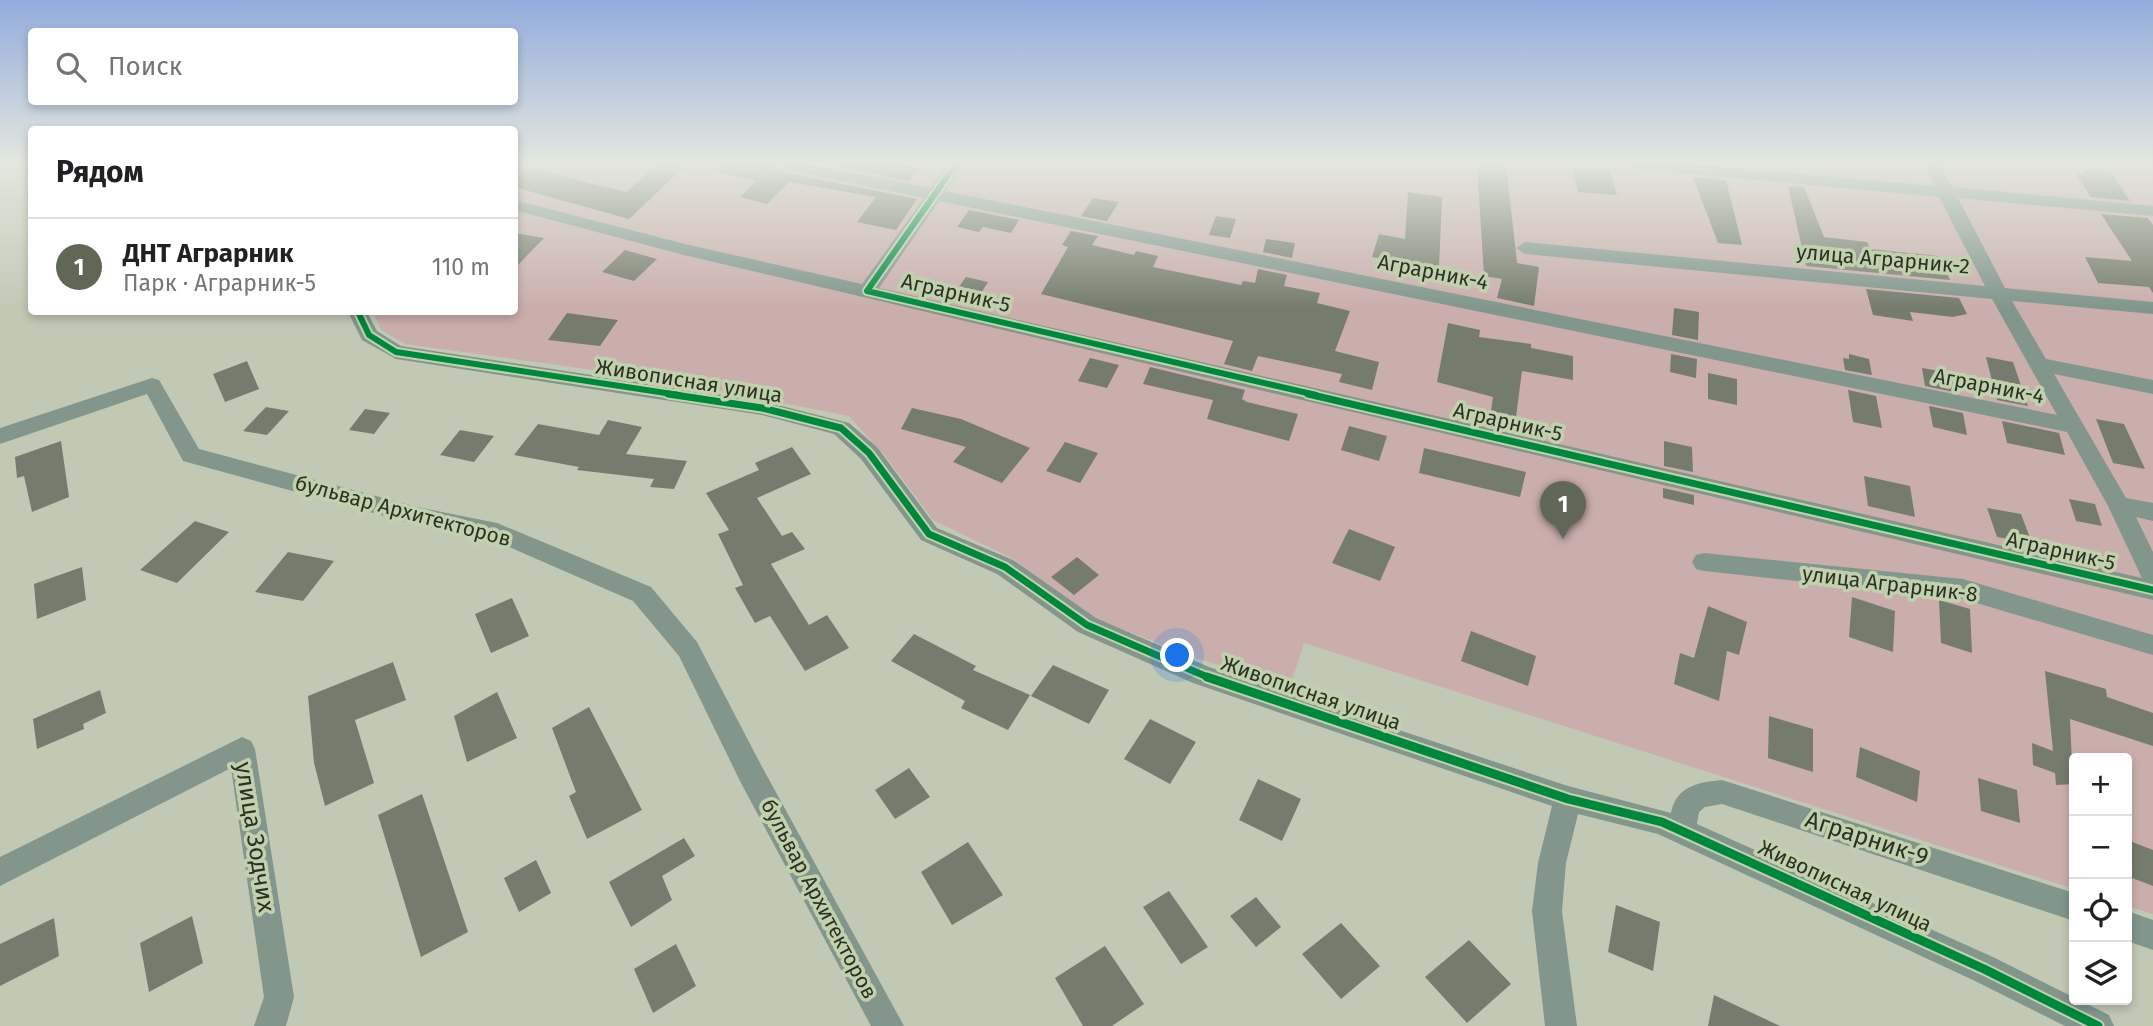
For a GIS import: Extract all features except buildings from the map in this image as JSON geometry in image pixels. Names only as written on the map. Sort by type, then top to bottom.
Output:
[{"type":"street","name":"Аграрник-5","points":[[541,212],[684,249],[870,287],[2153,590]]},
{"type":"street","points":[[870,287],[923,212]]},
{"type":"street","name":"Аграрник-4","points":[[1024,212],[2073,426]]},
{"type":"street","points":[[1956,212],[1998,293],[2119,505],[2153,576]]},
{"type":"street","name":"улица Аграрник-2","points":[[1525,248],[2153,308]]},
{"type":"street","name":"Живописная улица","points":[[359,315],[369,335],[396,352],[762,408],[841,428],[869,453],[929,534],[1005,567],[1087,625],[1202,675],[1568,799],[1662,822],[1984,969],[2098,1026]]},
{"type":"street","points":[[2039,364],[2153,387]]},
{"type":"street","name":"бульвар Архитекторов","points":[[0,436],[152,385],[191,455],[417,516],[497,532],[642,594],[688,649],[751,774],[888,1026]]},
{"type":"street","points":[[2119,505],[2153,512]]},
{"type":"street","name":"улица Аграрник-8","points":[[1704,562],[1963,589],[2153,645]]},
{"type":"street","name":"улица Зодчих","points":[[0,872],[242,749],[279,997],[270,1026]]},
{"type":"street","name":"Аграрник-9","points":[[1682,831],[1686,806],[1699,795],[1722,792],[2069,905]]},
{"type":"street","points":[[1561,1026],[1547,911],[1552,863],[1568,799]]},
{"type":"street","points":[[2132,928],[2153,935]]},
{"type":"shaded area","points":[[518,212],[2153,212],[2153,914],[2132,908],[2132,753],[2069,753],[2069,887],[1304,643],[1290,686],[1199,659],[1079,612],[1013,559],[933,520],[885,456],[849,416],[665,380],[405,344],[381,330],[374,315],[518,315]]},
{"type":"cycle path","points":[[922,212],[867,291],[2153,590]]},
{"type":"cycle path","points":[[359,315],[369,335],[396,352],[762,408],[841,428],[869,453],[929,534],[1005,567],[1087,625],[1202,675],[1568,799],[1662,822],[1984,969],[2098,1026]]},
{"type":"place","name":"ДНТ Аграрник","points":[[1563,539]]}]
